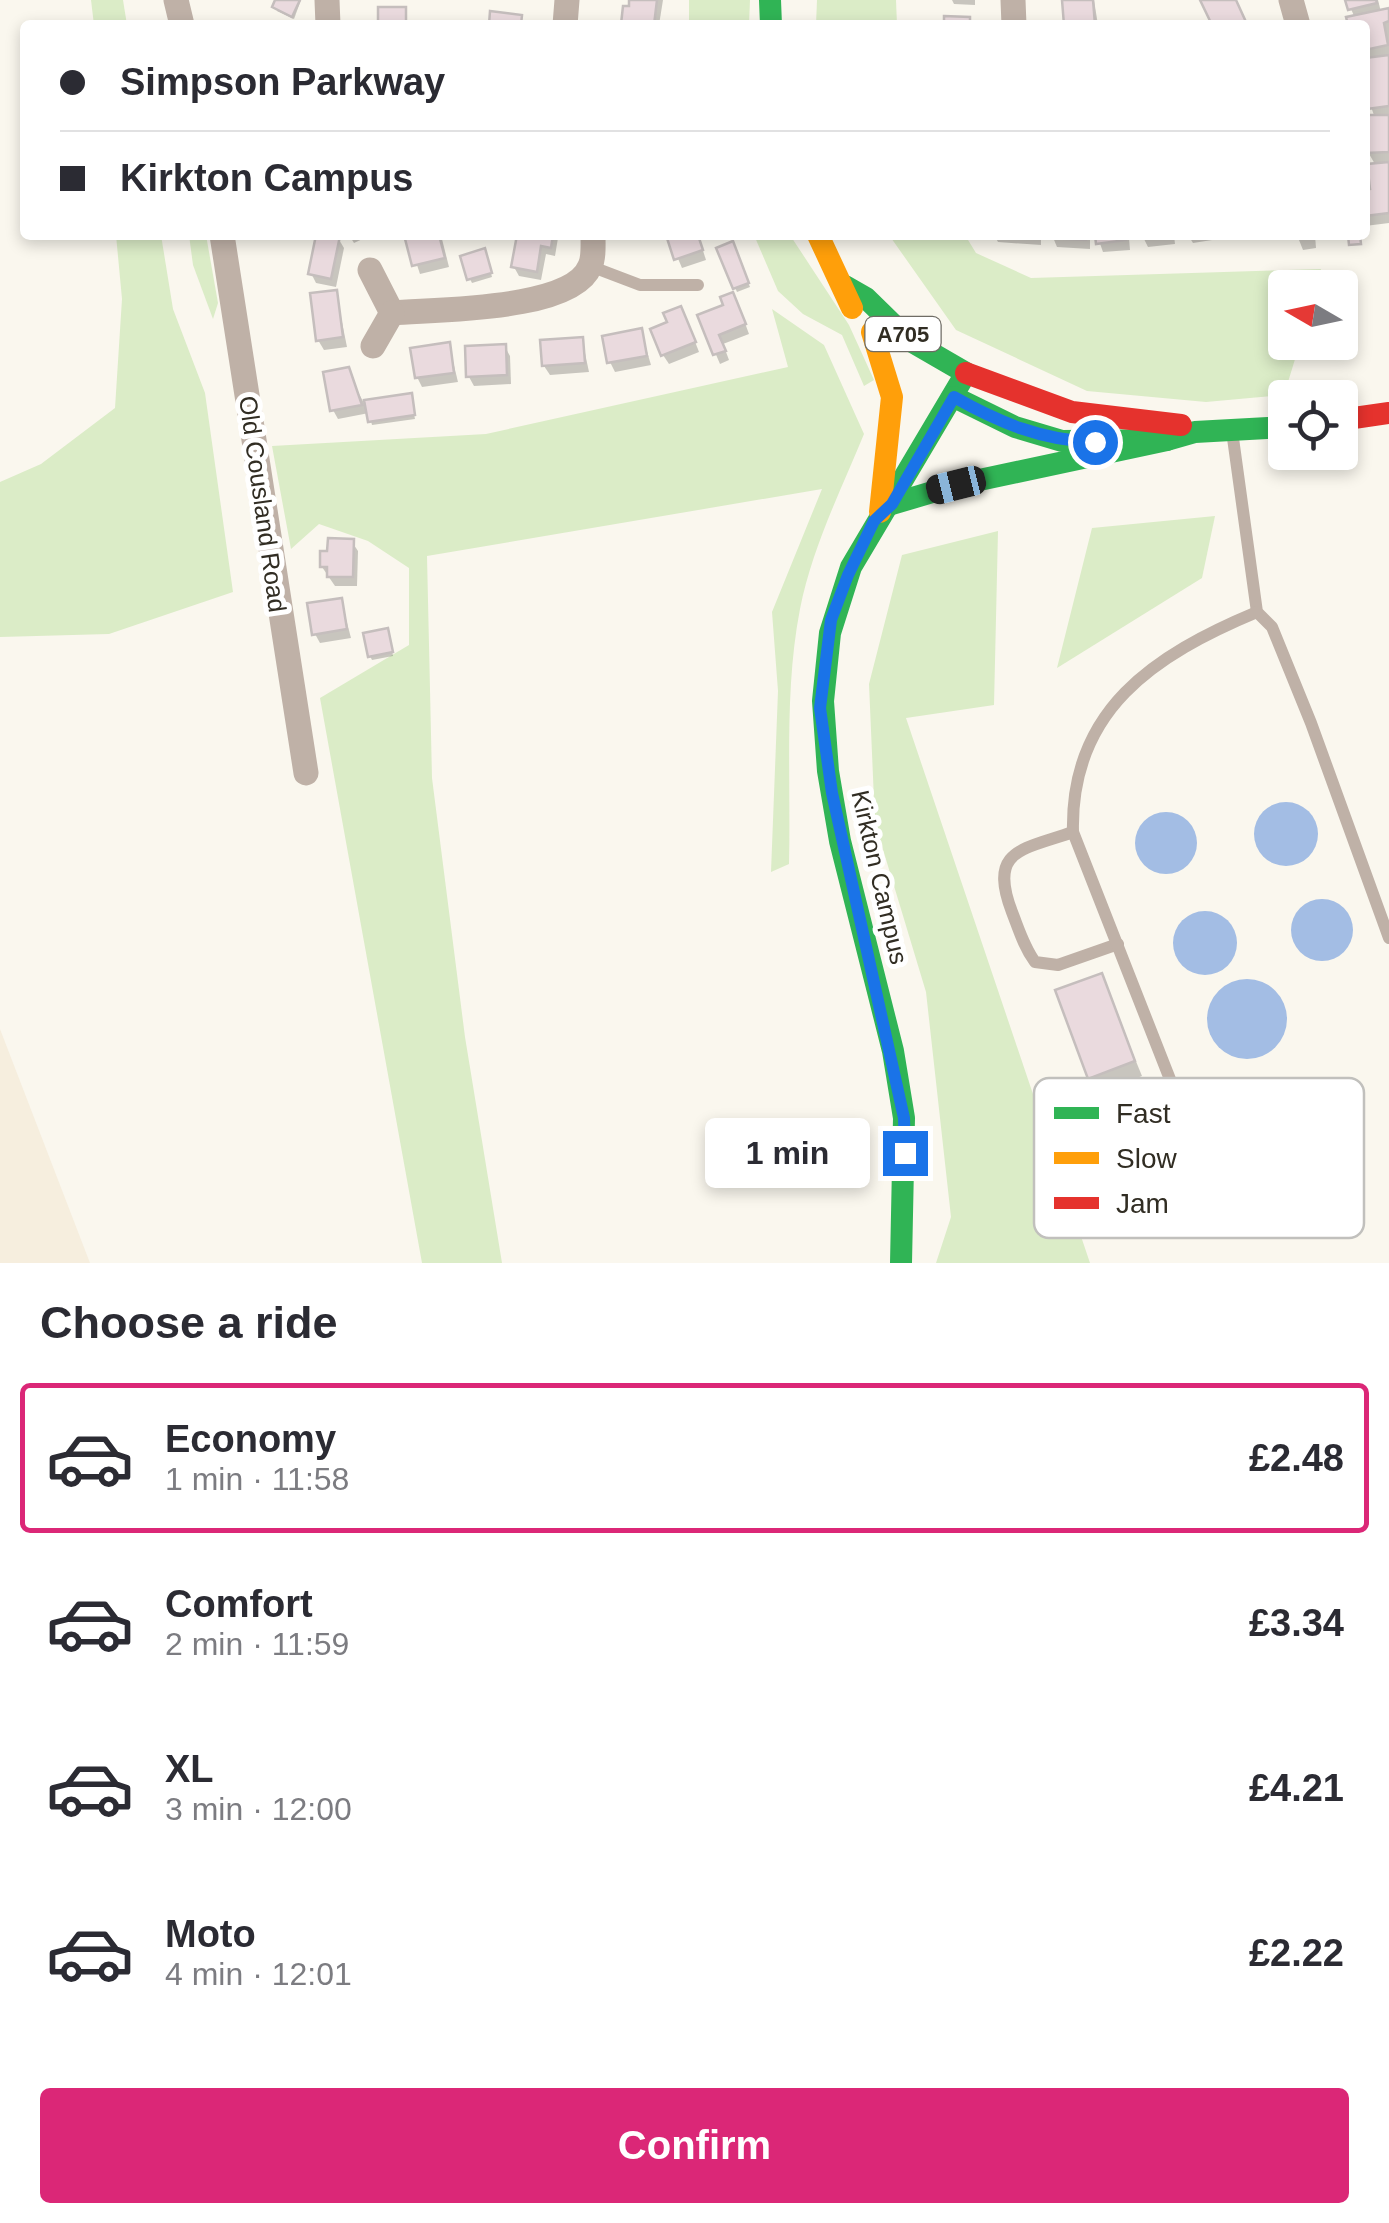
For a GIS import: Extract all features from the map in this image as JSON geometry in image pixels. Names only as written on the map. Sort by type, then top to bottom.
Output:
[{"type":"main road","name":"A705","points":[[821,240],[852,308],[872,332],[933,384]]},
{"type":"main road","name":"A705","points":[[845,286],[866,298],[910,340],[959,369]]},
{"type":"main road","name":"A705","points":[[872,332],[892,397],[884,504]]},
{"type":"main road","name":"Kirkton Campus","points":[[901,1263],[906,1188],[904,1118],[832,793],[820,708],[831,620],[933,384],[959,369]]},
{"type":"main road","points":[[959,369],[1072,412],[1176,422],[1195,432]]},
{"type":"main road","points":[[933,384],[1015,427],[1062,441],[1167,440]]},
{"type":"main road","points":[[1358,417],[1389,413]]},
{"type":"main road","points":[[884,504],[1195,432],[1268,427]]},
{"type":"street","name":"Old Cousland Road","points":[[223,240],[306,773]]},
{"type":"street","points":[[392,312],[547,298],[578,282],[590,266],[593,240]]},
{"type":"street","points":[[370,270],[392,312]]},
{"type":"street","points":[[373,346],[392,312]]},
{"type":"lane","points":[[590,266],[640,285],[698,285]]},
{"type":"lane","points":[[1231,429],[1257,612],[1272,627],[1311,723],[1389,938]]},
{"type":"lane","points":[[1170,1078],[1073,832],[1072,790],[1083,750],[1111,710],[1144,674],[1173,652],[1257,612]]},
{"type":"lane","points":[[1073,832],[1021,851],[1002,871],[1001,884],[1027,950],[1036,962],[1058,965],[1118,944]]},
{"type":"shaded area","points":[[0,1029],[90,1263],[0,1263]]},
{"type":"green space","points":[[91,0],[123,0],[126,20],[93,20]]},
{"type":"green space","points":[[689,0],[750,0],[749,20],[689,20]]},
{"type":"green space","points":[[817,0],[896,0],[897,20],[816,20]]},
{"type":"green space","points":[[116,240],[162,240],[173,309],[205,393],[233,592],[109,634],[0,637],[0,482],[41,464],[115,408],[122,299]]},
{"type":"green space","points":[[190,240],[207,240],[218,303],[213,319],[193,265]]},
{"type":"green space","points":[[756,240],[793,240],[849,325],[874,380],[864,386],[842,335],[803,314],[778,291]]},
{"type":"green space","points":[[893,240],[968,240],[976,253],[1031,278],[1268,271],[1268,360],[1295,360],[1289,380],[1268,380],[1268,396],[1206,402],[1087,391],[956,330]]},
{"type":"green space","points":[[772,309],[824,345],[864,434],[819,542],[800,609],[790,704],[789,864],[771,872],[778,691],[772,612],[822,489],[427,556],[432,778],[465,1037],[502,1263],[422,1263],[320,698],[409,645],[409,568],[368,541],[319,524],[291,549],[272,446],[486,434],[788,367]]},
{"type":"green space","points":[[1215,516],[1202,578],[1057,668],[1092,528]]},
{"type":"green space","points":[[998,531],[994,705],[906,718],[1034,1097],[1034,1238],[1082,1238],[1090,1263],[936,1263],[951,1217],[926,992],[875,823],[869,684],[902,555]]},
{"type":"water","points":[[1286,802],[1309,811],[1318,834],[1309,857],[1286,866],[1263,857],[1254,834],[1263,811]]},
{"type":"water","points":[[1166,812],[1188,821],[1197,843],[1188,865],[1166,874],[1144,865],[1135,843],[1144,821]]},
{"type":"water","points":[[1322,899],[1344,908],[1353,930],[1344,952],[1322,961],[1300,952],[1291,930],[1300,908]]},
{"type":"water","points":[[1205,911],[1227,921],[1237,943],[1227,965],[1205,975],[1183,965],[1173,943],[1183,921]]},
{"type":"water","points":[[1247,979],[1262,982],[1275,991],[1284,1004],[1284,1034],[1275,1047],[1262,1056],[1247,1059],[1232,1056],[1219,1047],[1210,1034],[1207,1019],[1210,1004],[1219,991],[1232,982]]},
{"type":"building","points":[[275,0],[300,0],[292,17],[272,7]]},
{"type":"building","points":[[629,0],[657,0],[655,20],[621,20],[623,6],[629,6]]},
{"type":"building","points":[[1062,0],[1093,0],[1095,20],[1064,20]]},
{"type":"building","points":[[1200,0],[1236,0],[1245,20],[1210,20]]},
{"type":"building","points":[[1345,0],[1376,0],[1377,3],[1348,10]]},
{"type":"building","points":[[378,7],[406,7],[406,20],[378,20]]},
{"type":"building","points":[[1389,8],[1389,21],[1384,23],[1388,45],[1370,49],[1370,20],[1346,17]]},
{"type":"building","points":[[490,11],[522,15],[522,20],[489,20]]},
{"type":"building","points":[[944,16],[970,17],[970,20],[944,20]]},
{"type":"building","points":[[1389,55],[1389,106],[1370,109],[1370,57]]},
{"type":"building","points":[[1370,115],[1389,115],[1389,152],[1370,153]]},
{"type":"building","points":[[1389,162],[1389,213],[1370,215],[1370,164]]},
{"type":"building","points":[[315,240],[339,240],[331,279],[308,274]]},
{"type":"building","points":[[405,240],[440,240],[445,258],[412,266]]},
{"type":"building","points":[[516,240],[552,240],[551,248],[541,246],[537,272],[511,267]]},
{"type":"building","points":[[668,240],[700,240],[703,250],[674,260]]},
{"type":"building","points":[[733,241],[749,283],[733,289],[716,248]]},
{"type":"building","points":[[485,248],[492,273],[467,280],[460,256]]},
{"type":"building","points":[[337,290],[343,337],[316,341],[310,293]]},
{"type":"building","points":[[733,292],[746,324],[719,335],[726,351],[713,355],[697,315],[723,305],[720,297]]},
{"type":"building","points":[[681,306],[696,342],[661,356],[650,329],[667,322],[663,313]]},
{"type":"building","points":[[642,328],[647,356],[607,363],[602,336]]},
{"type":"building","points":[[583,337],[585,363],[542,366],[540,340]]},
{"type":"building","points":[[450,342],[454,373],[415,378],[410,348]]},
{"type":"building","points":[[506,344],[507,375],[466,377],[465,346]]},
{"type":"building","points":[[349,367],[362,405],[330,411],[323,372]]},
{"type":"building","points":[[412,393],[415,415],[368,422],[364,400]]},
{"type":"building","points":[[328,538],[354,539],[353,577],[327,577],[327,567],[320,567],[320,551],[327,551]]},
{"type":"building","points":[[342,598],[347,629],[312,635],[307,603]]},
{"type":"building","points":[[388,628],[393,652],[368,657],[363,633]]},
{"type":"building","points":[[1102,973],[1135,1061],[1088,1078],[1055,990]]},
{"type":"traffic: fast","points":[[770,0],[771,20]]},
{"type":"traffic: fast","points":[[845,286],[866,298],[909,340],[966,373],[851,567],[830,633],[823,701],[828,771],[840,841],[893,1051],[904,1118],[901,1263]]},
{"type":"traffic: fast","points":[[954,397],[1015,427],[1062,441],[1167,440],[1195,432],[1268,428]]},
{"type":"traffic: fast","points":[[892,504],[956,485],[1167,440]]},
{"type":"traffic: slow","points":[[820,240],[852,308]]},
{"type":"traffic: slow","points":[[872,332],[892,397],[880,512]]},
{"type":"traffic: jam","points":[[966,373],[1072,412],[1181,425]]},
{"type":"traffic: jam","points":[[1358,417],[1389,413]]},
{"type":"route","points":[[905,1153],[904,1118],[832,793],[820,708],[831,620],[874,521],[892,504],[954,397],[1015,427],[1062,441],[1095,442]]}]
